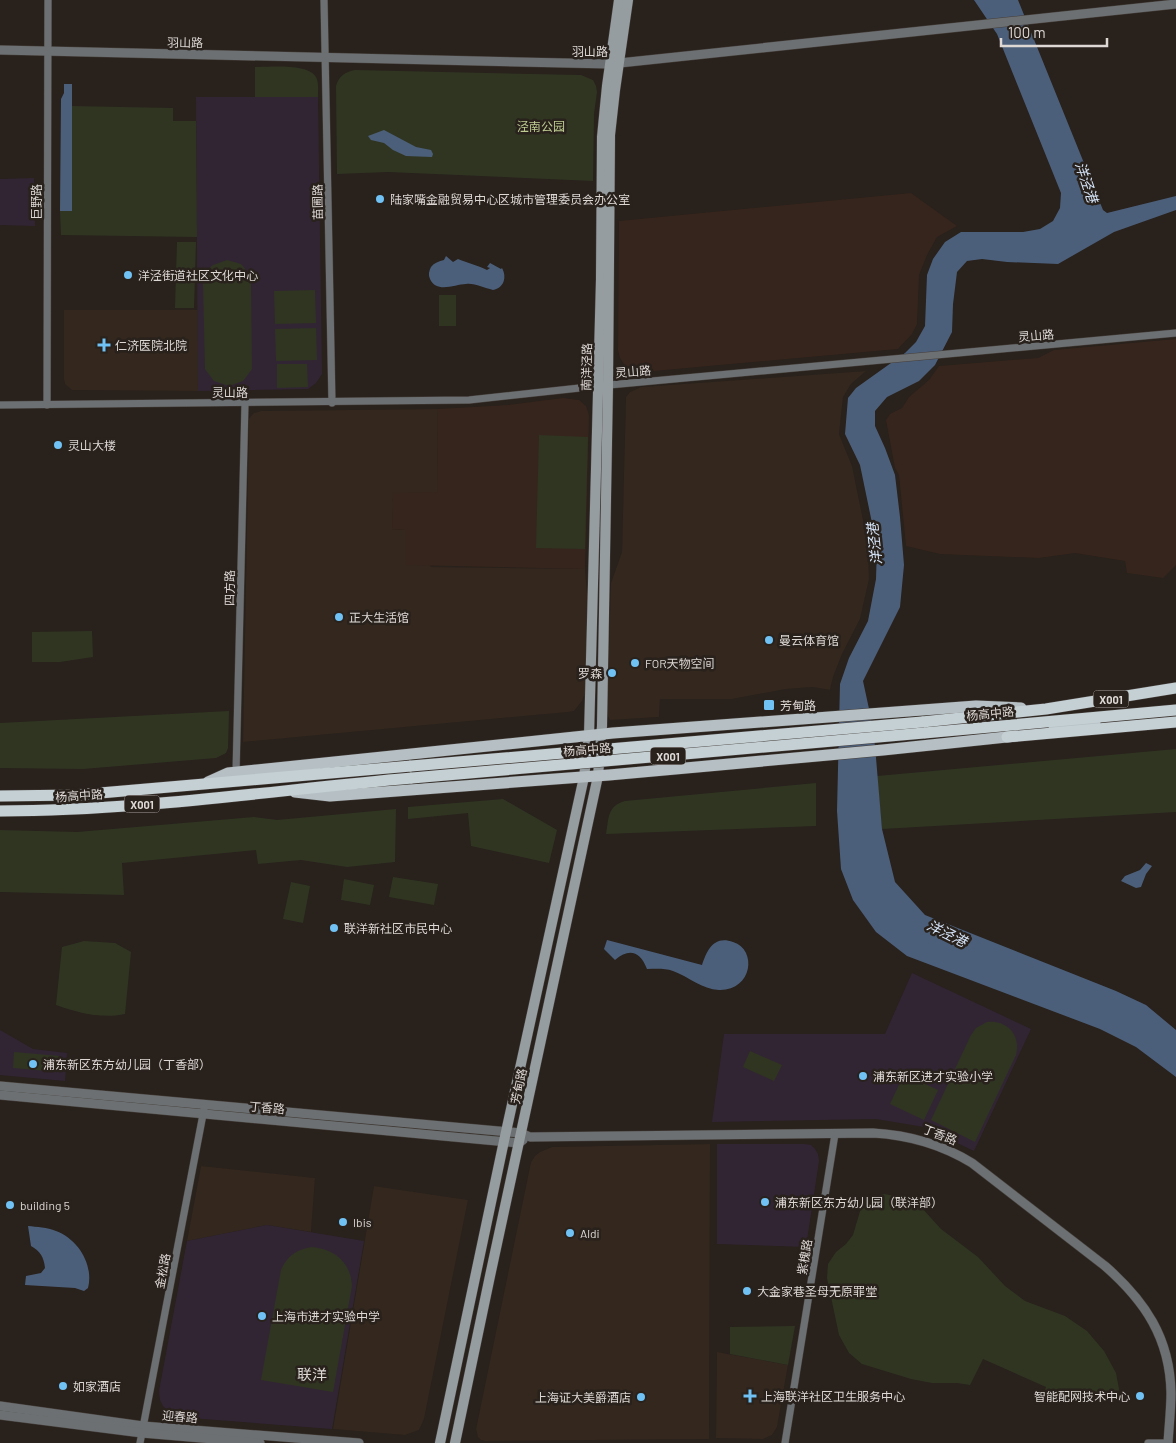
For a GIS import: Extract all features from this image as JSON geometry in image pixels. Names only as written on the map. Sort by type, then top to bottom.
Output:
[{"type":"highway","name":"杨高中路","points":[[0,811],[46,811],[104,807],[283,791],[923,728],[1176,688]]},
{"type":"highway","name":"杨高中路","points":[[0,796],[77,795],[412,766],[1175,710]]},
{"type":"highway","points":[[1007,738],[1176,722]]},
{"type":"main road","name":"南洋泾路","points":[[615,63],[619,0]]},
{"type":"main road","name":"南洋泾路","points":[[602,734],[602,137],[607,86],[615,63],[628,0]]},
{"type":"main road","name":"南洋泾路","points":[[589,736],[603,385]]},
{"type":"main road","name":"杨高中路","points":[[203,784],[228,774],[602,734],[976,706],[1046,709]]},
{"type":"main road","name":"杨高中路","points":[[580,777],[1007,738],[1072,725],[1175,710]]},
{"type":"main road","name":"芳甸路","points":[[455,1443],[523,1138],[598,776],[602,734]]},
{"type":"main road","name":"芳甸路","points":[[440,1443],[589,736]]},
{"type":"main road","name":"X001","points":[[283,791],[330,796],[580,777]]},
{"type":"street","name":"苗圃路","points":[[324,0],[332,403]]},
{"type":"street","name":"巨野路","points":[[47,405],[48,3]]},
{"type":"street","name":"羽山路","points":[[0,50],[615,63],[1176,4]]},
{"type":"street","name":"灵山路","points":[[0,405],[332,403],[469,400],[603,385],[1176,334]]},
{"type":"street","name":"四方路","points":[[236,773],[245,403]]},
{"type":"street","name":"丁香路","points":[[0,1086],[205,1104],[523,1138],[873,1132],[916,1138],[954,1152],[972,1163],[1122,1280],[1137,1296],[1150,1315],[1160,1335],[1166,1356],[1171,1393],[1168,1443]]},
{"type":"street","name":"丁香路","points":[[0,1095],[204,1114],[505,1136]]},
{"type":"street","name":"金松路","points":[[140,1443],[205,1104]]},
{"type":"street","name":"紫槐路","points":[[785,1443],[835,1134]]},
{"type":"street","name":"迎春路","points":[[0,1406],[142,1429],[359,1443]]},
{"type":"street","name":"迎春路","points":[[0,1414],[260,1443]]},
{"type":"street","points":[[1148,1443],[1168,1443]]},
{"type":"shaded area","points":[[196,97],[318,97],[322,374],[316,383],[308,389],[198,391]]},
{"type":"shaded area","points":[[34,178],[35,226],[0,225],[0,179]]},
{"type":"shaded area","points":[[911,193],[957,226],[937,237],[927,255],[919,275],[917,324],[912,334],[898,349],[643,372],[633,371],[625,366],[620,358],[618,350],[619,221]]},
{"type":"shaded area","points":[[64,310],[198,310],[198,391],[72,390],[65,384],[64,379]]},
{"type":"shaded area","points":[[1176,339],[1176,565],[1163,578],[1127,573],[1125,561],[1075,553],[1039,558],[940,554],[906,546],[899,475],[895,468],[886,420],[890,414],[902,408],[909,397],[929,380],[939,366],[1038,358],[1054,350]]},
{"type":"shaded area","points":[[866,371],[851,384],[843,397],[839,434],[852,466],[868,544],[869,579],[860,619],[842,654],[830,690],[813,687],[786,689],[732,699],[660,699],[659,717],[610,720],[607,714],[611,583],[622,552],[626,397],[630,392],[641,387]]},
{"type":"shaded area","points":[[563,398],[579,400],[586,406],[589,415],[585,569],[405,565],[405,530],[392,529],[393,493],[437,492],[438,409],[508,405]]},
{"type":"shaded area","points":[[438,409],[437,493],[394,493],[392,529],[405,530],[431,567],[585,569],[587,594],[585,693],[582,701],[574,711],[568,712],[243,742],[249,419],[254,413],[261,411]]},
{"type":"shaded area","name":"浦东新区进才实验小学","points":[[912,973],[1031,1029],[974,1151],[924,1127],[876,1119],[712,1122],[724,1034],[885,1034]]},
{"type":"shaded area","name":"浦东新区东方幼儿园（丁香部）","points":[[0,1030],[33,1049],[67,1053],[65,1081],[0,1075]]},
{"type":"shaded area","points":[[710,1144],[709,1439],[481,1440],[476,1429],[531,1162],[535,1156],[552,1147]]},
{"type":"shaded area","name":"浦东新区东方幼儿园（联洋部）","points":[[717,1144],[805,1144],[811,1145],[815,1149],[819,1161],[806,1247],[717,1244]]},
{"type":"shaded area","points":[[201,1166],[315,1178],[311,1232],[267,1225],[187,1241]]},
{"type":"shaded area","points":[[374,1186],[468,1200],[424,1419],[419,1430],[405,1435],[333,1429]]},
{"type":"shaded area","name":"上海市进才实验中学","points":[[267,1225],[364,1241],[332,1429],[177,1417],[163,1406],[160,1400],[159,1391],[187,1241]]},
{"type":"shaded area","name":"上海联洋社区卫生服务中心","points":[[717,1352],[788,1365],[777,1427],[772,1435],[763,1439],[716,1438]]},
{"type":"green space","points":[[255,67],[288,67],[312,73],[317,79],[318,97],[255,97]]},
{"type":"green space","name":"泾南公园","points":[[355,70],[581,75],[593,80],[597,92],[594,114],[593,181],[388,172],[337,174],[336,86],[343,75]]},
{"type":"green space","points":[[72,106],[173,108],[173,121],[196,121],[197,237],[61,235],[60,211],[72,211]]},
{"type":"green space","points":[[177,242],[196,242],[194,308],[175,308]]},
{"type":"green space","points":[[227,260],[241,264],[246,270],[251,284],[252,369],[243,381],[229,386],[214,381],[205,369],[203,284],[207,270],[213,265]]},
{"type":"green space","points":[[315,290],[316,323],[275,324],[274,291]]},
{"type":"green space","points":[[439,295],[456,295],[456,326],[439,326]]},
{"type":"green space","points":[[316,328],[317,360],[276,361],[275,329]]},
{"type":"green space","points":[[277,364],[307,364],[308,387],[277,388]]},
{"type":"green space","points":[[539,435],[588,437],[585,549],[536,548]]},
{"type":"green space","points":[[92,631],[93,657],[60,662],[32,662],[32,632]]},
{"type":"green space","points":[[229,711],[228,748],[226,753],[216,758],[83,769],[0,768],[0,723]]},
{"type":"green space","points":[[1176,749],[1176,812],[882,829],[877,776]]},
{"type":"green space","points":[[816,783],[816,826],[606,834],[612,809],[625,801]]},
{"type":"green space","points":[[503,799],[557,830],[549,863],[471,846],[468,813],[408,819],[408,807]]},
{"type":"green space","points":[[396,809],[395,862],[347,867],[301,860],[258,864],[256,850],[122,863],[124,895],[0,892],[0,830],[77,832],[254,817],[277,820]]},
{"type":"green space","points":[[393,877],[438,884],[434,905],[389,897]]},
{"type":"green space","points":[[344,879],[374,885],[370,905],[341,900]]},
{"type":"green space","points":[[291,882],[310,886],[303,923],[283,919]]},
{"type":"green space","points":[[84,941],[115,943],[131,952],[125,1014],[107,1016],[90,1014],[56,1005],[62,947]]},
{"type":"green space","points":[[987,1022],[1001,1024],[1011,1030],[1017,1048],[1016,1055],[975,1142],[931,1120],[971,1035],[976,1028]]},
{"type":"green space","points":[[750,1051],[782,1065],[774,1081],[743,1067]]},
{"type":"green space","points":[[14,1052],[60,1056],[59,1072],[13,1068]]},
{"type":"green space","points":[[904,1074],[938,1090],[924,1120],[890,1104]]},
{"type":"green space","points":[[884,1194],[906,1198],[921,1207],[941,1229],[978,1257],[1005,1286],[1025,1301],[1065,1316],[1087,1331],[1104,1351],[1116,1373],[1119,1389],[1117,1398],[1081,1399],[1043,1396],[1046,1387],[983,1359],[970,1385],[932,1383],[911,1379],[862,1364],[849,1353],[839,1335],[827,1278],[828,1264],[836,1252],[853,1235],[861,1208],[871,1197]]},
{"type":"green space","points":[[312,1247],[334,1254],[345,1264],[351,1278],[352,1286],[333,1392],[261,1380],[281,1270],[293,1254],[302,1249]]},
{"type":"green space","points":[[795,1326],[788,1365],[730,1354],[730,1327]]},
{"type":"water","name":"洋泾港","points":[[974,0],[1018,0],[1103,210],[1107,213],[1176,196],[1176,210],[1114,232],[1058,264],[982,259],[967,261],[957,272],[952,332],[935,365],[919,381],[887,397],[875,411],[875,426],[895,475],[904,565],[900,607],[863,681],[875,746],[882,829],[895,882],[925,915],[1116,991],[1146,1005],[1176,1030],[1176,1077],[1136,1047],[1100,1029],[907,956],[876,932],[853,900],[841,869],[837,811],[840,684],[849,658],[868,621],[876,579],[877,547],[860,465],[845,434],[848,398],[856,388],[905,353],[916,342],[925,326],[927,275],[933,259],[945,242],[961,232],[1023,232],[1040,229],[1053,221],[1060,208],[1061,193],[997,34]]},
{"type":"water","points":[[64,84],[72,84],[72,211],[60,211],[61,99],[64,93]]},
{"type":"water","points":[[384,130],[416,147],[431,150],[432,157],[406,156],[384,143],[371,140],[368,136]]},
{"type":"water","points":[[446,256],[453,262],[458,259],[487,270],[490,268],[487,267],[490,263],[502,268],[504,282],[500,287],[493,290],[469,284],[447,287],[437,286],[430,279],[430,270],[434,264],[444,260]]},
{"type":"water","points":[[1146,863],[1152,866],[1146,874],[1141,887],[1136,888],[1121,881],[1125,876],[1140,870]]},
{"type":"water","points":[[607,940],[702,965],[712,945],[726,940],[741,946],[746,953],[748,969],[745,977],[739,984],[730,989],[713,989],[673,971],[647,969],[641,958],[634,953],[625,954],[615,960],[604,949]]},
{"type":"water","points":[[28,1226],[56,1231],[77,1246],[89,1271],[88,1288],[84,1291],[75,1288],[25,1285],[26,1276],[41,1273],[45,1268],[41,1255],[31,1246]]},
{"type":"place","name":"陆家嘴金融贸易中心区城市管理委员会办公室","points":[[380,199]]},
{"type":"place","name":"洋泾街道社区文化中心","points":[[128,275]]},
{"type":"place","name":"仁济医院北院","points":[[104,345]]},
{"type":"place","name":"灵山大楼","points":[[58,445]]},
{"type":"place","name":"正大生活馆","points":[[339,617]]},
{"type":"place","name":"曼云体育馆","points":[[769,640]]},
{"type":"place","name":"FOR天物空间","points":[[635,663]]},
{"type":"place","name":"罗森","points":[[612,673]]},
{"type":"place","name":"芳甸路","points":[[769,705]]},
{"type":"place","name":"联洋新社区市民中心","points":[[334,928]]},
{"type":"place","name":"浦东新区东方幼儿园（丁香部）","points":[[33,1064]]},
{"type":"place","name":"浦东新区进才实验小学","points":[[863,1076]]},
{"type":"place","name":"浦东新区东方幼儿园（联洋部）","points":[[765,1202]]},
{"type":"place","name":"building 5","points":[[10,1205]]},
{"type":"place","name":"Ibis","points":[[343,1222]]},
{"type":"place","name":"Aldi","points":[[570,1233]]},
{"type":"place","name":"大金家巷圣母无原罪堂","points":[[747,1291]]},
{"type":"place","name":"上海市进才实验中学","points":[[262,1316]]},
{"type":"place","name":"如家酒店","points":[[63,1386]]},
{"type":"place","name":"上海联洋社区卫生服务中心","points":[[750,1396]]},
{"type":"place","name":"智能配网技术中心","points":[[1140,1396]]},
{"type":"place","name":"上海证大美爵酒店","points":[[641,1397]]},
{"type":"district","name":"联洋","points":[[312,1374]]}]
